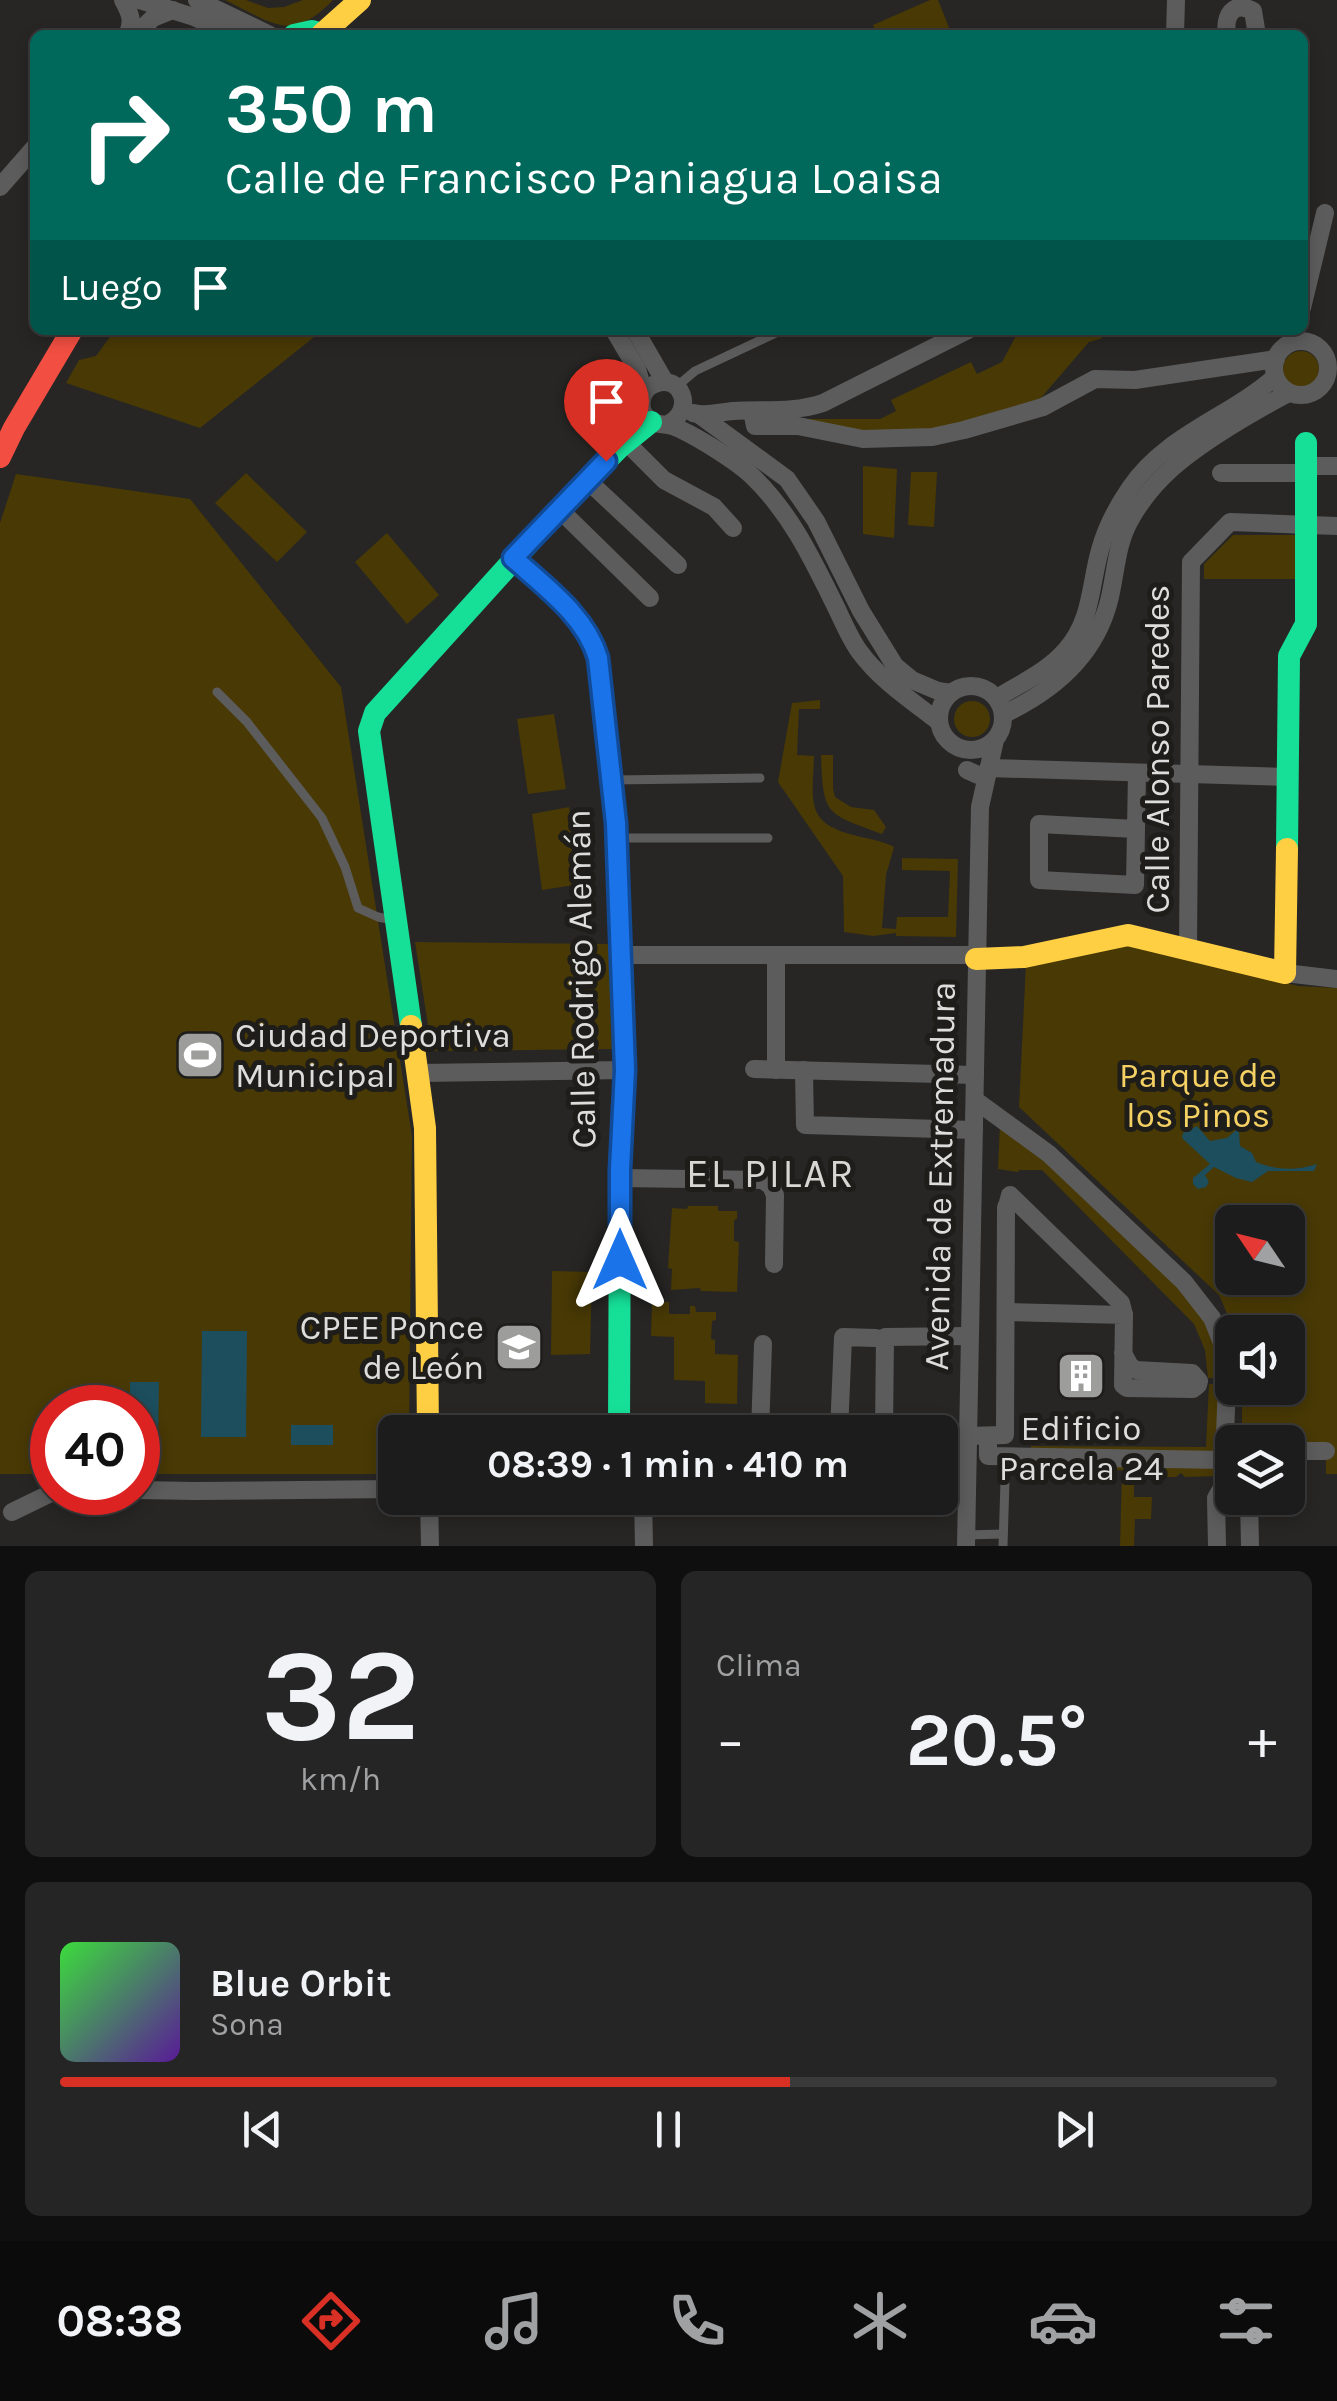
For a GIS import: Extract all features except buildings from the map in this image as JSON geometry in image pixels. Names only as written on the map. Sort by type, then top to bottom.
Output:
[{"type":"street","points":[[123,0],[131,14],[130,30]]},
{"type":"street","points":[[138,0],[224,30]]},
{"type":"street","points":[[196,0],[259,30]]},
{"type":"street","points":[[1175,30],[1176,0]]},
{"type":"street","points":[[327,30],[356,4]]},
{"type":"street","points":[[348,30],[356,4]]},
{"type":"street","points":[[1227,30],[1228,12],[1246,6],[1254,11],[1256,30]]},
{"type":"street","points":[[140,30],[153,18],[173,10]]},
{"type":"street","points":[[0,187],[30,152]]},
{"type":"street","points":[[1308,288],[1331,212]]},
{"type":"street","points":[[0,457],[69,335]]},
{"type":"street","points":[[617,335],[637,369],[644,421],[664,480],[714,507],[734,528]]},
{"type":"street","points":[[637,335],[692,413],[787,479],[816,521],[861,612],[895,666],[912,680],[951,693]]},
{"type":"street","points":[[644,421],[692,413],[804,410],[958,335]]},
{"type":"street","points":[[1000,706],[1067,650],[1082,626],[1092,597],[1100,550],[1113,515],[1155,458],[1181,437],[1236,406],[1276,368],[1284,347],[1299,336],[1322,351],[1331,376],[1308,395],[1298,396],[1278,383],[1276,368]]},
{"type":"street","points":[[752,411],[755,426],[798,426],[863,438],[932,437],[1043,407],[1095,379],[1135,380],[1276,368]]},
{"type":"street","points":[[428,1415],[425,1128],[368,731],[374,713],[558,509],[644,421],[651,386],[671,385]]},
{"type":"street","points":[[1000,706],[1050,688],[1080,661],[1097,634],[1109,601],[1116,554],[1128,523],[1167,470],[1191,451],[1289,393]]},
{"type":"street","points":[[644,421],[684,432],[747,472],[778,504],[805,544],[856,648],[878,674],[939,722],[946,738],[960,748],[978,750],[995,740]]},
{"type":"street","points":[[1286,973],[1289,656],[1306,624],[1306,461]]},
{"type":"street","points":[[1221,474],[1306,461],[1337,466]]},
{"type":"street","points":[[586,479],[678,564]]},
{"type":"street","points":[[558,509],[650,598]]},
{"type":"street","name":"Calle Alonso Paredes","points":[[1188,950],[1191,562],[1230,522],[1337,526]]},
{"type":"street","name":"Calle Rodrigo Alemán","points":[[513,558],[565,605],[594,644],[598,658],[616,838],[625,1070],[620,1178],[619,1415]]},
{"type":"street","points":[[939,722],[944,701],[960,688],[980,687],[1000,706],[1003,724],[995,740],[980,807]]},
{"type":"street","points":[[960,748],[980,807]]},
{"type":"street","points":[[989,768],[1287,777]]},
{"type":"street","points":[[968,770],[978,776],[989,768]]},
{"type":"street","points":[[1136,829],[1038,824],[1039,880],[1135,885],[1136,829],[1137,773]]},
{"type":"street","name":"Avenida de Extremadura","points":[[966,1540],[980,807]]},
{"type":"street","points":[[620,955],[1024,956],[1128,936],[1286,973],[1337,979]]},
{"type":"street","points":[[776,955],[776,1070]]},
{"type":"street","points":[[754,1069],[975,1075]]},
{"type":"street","points":[[418,1073],[625,1070]]},
{"type":"street","points":[[804,1070],[805,1125],[974,1130]]},
{"type":"street","points":[[975,1100],[1049,1154],[1184,1282],[1212,1318],[1224,1348],[1225,1425]]},
{"type":"street","points":[[620,1178],[768,1182],[775,1195],[774,1264]]},
{"type":"street","points":[[958,1442],[1005,1435],[1006,1206],[1010,1195],[1121,1303],[1123,1354]]},
{"type":"street","points":[[973,1204],[1006,1206]]},
{"type":"street","points":[[1006,1312],[1124,1315]]},
{"type":"street","points":[[884,1415],[886,1337],[969,1336]]},
{"type":"street","points":[[840,1415],[842,1337],[876,1338]]},
{"type":"street","points":[[760,1415],[762,1344]]},
{"type":"street","points":[[988,1436],[988,1456],[1215,1454]]},
{"type":"street","points":[[1305,1451],[1326,1451]]},
{"type":"street","points":[[160,1491],[378,1489]]},
{"type":"street","points":[[12,1512],[30,1503]]},
{"type":"street","points":[[429,1515],[430,1546]]},
{"type":"street","points":[[643,1515],[644,1546]]},
{"type":"street","points":[[1216,1515],[1216,1546]]},
{"type":"street","points":[[1249,1515],[1250,1546]]},
{"type":"lane","points":[[671,385],[771,335]]},
{"type":"lane","points":[[217,692],[247,722],[322,818],[345,867],[358,908],[396,920]]},
{"type":"lane","points":[[610,780],[760,778]]},
{"type":"lane","points":[[616,838],[768,838]]},
{"type":"lane","points":[[1003,1546],[1005,1481]]},
{"type":"lane","points":[[966,1540],[1003,1534]]},
{"type":"green space","points":[[225,0],[246,0],[268,8],[303,0],[333,0],[305,22],[281,25]]},
{"type":"green space","points":[[938,0],[950,30],[875,30],[873,25]]},
{"type":"green space","points":[[111,335],[317,335],[200,428],[66,383],[79,360],[96,356]]},
{"type":"green space","points":[[1016,335],[1105,335],[1089,342],[1040,399],[943,430],[883,435],[797,419],[880,419],[896,411],[891,400],[971,362],[977,374],[1002,362]]},
{"type":"green space","points":[[1301,351],[1314,356],[1319,369],[1314,382],[1301,387],[1288,382],[1283,369],[1288,356]]},
{"type":"green space","points":[[863,466],[897,469],[894,538],[863,534]]},
{"type":"green space","points":[[911,472],[937,472],[934,527],[908,525]]},
{"type":"green space","points":[[246,473],[307,532],[277,562],[215,503]]},
{"type":"green space","name":"Ciudad Deportiva Municipal","points":[[16,474],[190,499],[341,687],[412,1136],[409,1415],[378,1415],[378,1474],[160,1474],[160,1385],[30,1385],[30,1474],[0,1474],[0,523]]},
{"type":"green space","points":[[387,533],[439,595],[407,624],[355,562]]},
{"type":"green space","points":[[1233,535],[1295,535],[1295,579],[1204,579],[1204,564]]},
{"type":"green space","points":[[820,700],[820,709],[799,709],[797,755],[814,756],[814,804],[826,823],[894,847],[886,875],[882,928],[896,929],[897,917],[948,917],[950,871],[902,870],[902,858],[958,859],[956,937],[844,932],[843,876],[778,782],[792,703]]},
{"type":"green space","points":[[972,701],[985,706],[990,719],[985,732],[972,737],[959,732],[954,719],[959,706]]},
{"type":"green space","points":[[554,714],[566,789],[528,794],[517,719]]},
{"type":"green space","points":[[821,755],[833,755],[835,797],[851,807],[874,810],[886,827],[882,834],[831,809],[826,801]]},
{"type":"green space","points":[[569,807],[581,884],[542,890],[532,814]]},
{"type":"green space","name":"Parque de los Pinos","points":[[1128,941],[1298,986],[1337,988],[1337,1474],[1326,1474],[1326,1459],[1305,1450],[1305,1425],[1242,1425],[1242,1405],[1305,1405],[1305,1315],[1228,1315],[1219,1295],[1305,1295],[1305,1205],[1215,1205],[1215,1291],[1019,1107],[1026,963]]},
{"type":"green space","points":[[415,942],[610,944],[612,1049],[432,1051]]},
{"type":"green space","points":[[1000,1124],[1051,1165],[1180,1287],[1203,1315],[1215,1342],[1215,1378],[1208,1378],[1205,1350],[1194,1324],[1042,1170],[998,1169]]},
{"type":"green space","points":[[718,1206],[718,1211],[737,1211],[737,1292],[671,1290],[672,1269],[668,1268],[672,1208]]},
{"type":"green space","points":[[552,1271],[592,1272],[590,1354],[551,1355]]},
{"type":"green space","points":[[652,1302],[669,1302],[669,1314],[690,1314],[690,1306],[695,1306],[696,1312],[716,1312],[711,1339],[715,1340],[715,1354],[738,1355],[737,1404],[705,1403],[705,1381],[674,1380],[674,1337],[651,1336]]},
{"type":"green space","points":[[1209,1384],[1215,1384],[1215,1405],[1220,1405],[1215,1455],[1031,1455],[1031,1446],[1206,1447]]},
{"type":"green space","points":[[1031,1462],[1215,1463],[1215,1476],[1185,1477],[1181,1473],[1176,1477],[1127,1477],[1128,1484],[1129,1479],[1134,1479],[1134,1497],[1152,1497],[1151,1519],[1135,1519],[1134,1546],[1120,1546],[1122,1470],[1051,1469],[1050,1479],[1031,1478]]},
{"type":"water","points":[[1197,1126],[1210,1141],[1227,1138],[1236,1130],[1240,1146],[1263,1165],[1294,1169],[1317,1164],[1314,1171],[1268,1171],[1252,1182],[1214,1167],[1205,1175],[1209,1182],[1206,1187],[1198,1189],[1193,1178],[1210,1164],[1182,1138],[1183,1133]]},
{"type":"water","points":[[202,1331],[247,1331],[246,1437],[201,1437]]},
{"type":"water","points":[[130,1382],[159,1382],[159,1385]]},
{"type":"water","points":[[291,1425],[333,1425],[333,1445],[291,1445]]},
{"type":"traffic: fast","points":[[411,1026],[369,731],[375,713],[577,490],[651,422]]},
{"type":"traffic: fast","points":[[1287,849],[1289,656],[1306,624],[1306,443]]},
{"type":"traffic: fast","points":[[513,559],[573,615],[598,657],[616,823],[625,1070],[620,1169],[619,1415]]},
{"type":"traffic: slow","points":[[326,30],[360,0]]},
{"type":"traffic: slow","points":[[976,959],[1024,957],[1128,935],[1285,973],[1287,849]]},
{"type":"traffic: slow","points":[[411,1026],[425,1128],[428,1415]]},
{"type":"traffic: jam","points":[[0,457],[69,335]]},
{"type":"place","name":"Ciudad Deportiva Municipal","points":[[200,1055]]},
{"type":"place","name":"CPEE Ponce de León","points":[[519,1347]]},
{"type":"place","name":"Edificio Parcela 24","points":[[1081,1376]]},
{"type":"district","name":"EL PILAR","points":[[771,1173]]},
{"type":"route","points":[[606,461],[513,558],[565,605],[594,644],[598,658],[616,823],[625,1070],[620,1260]]}]
